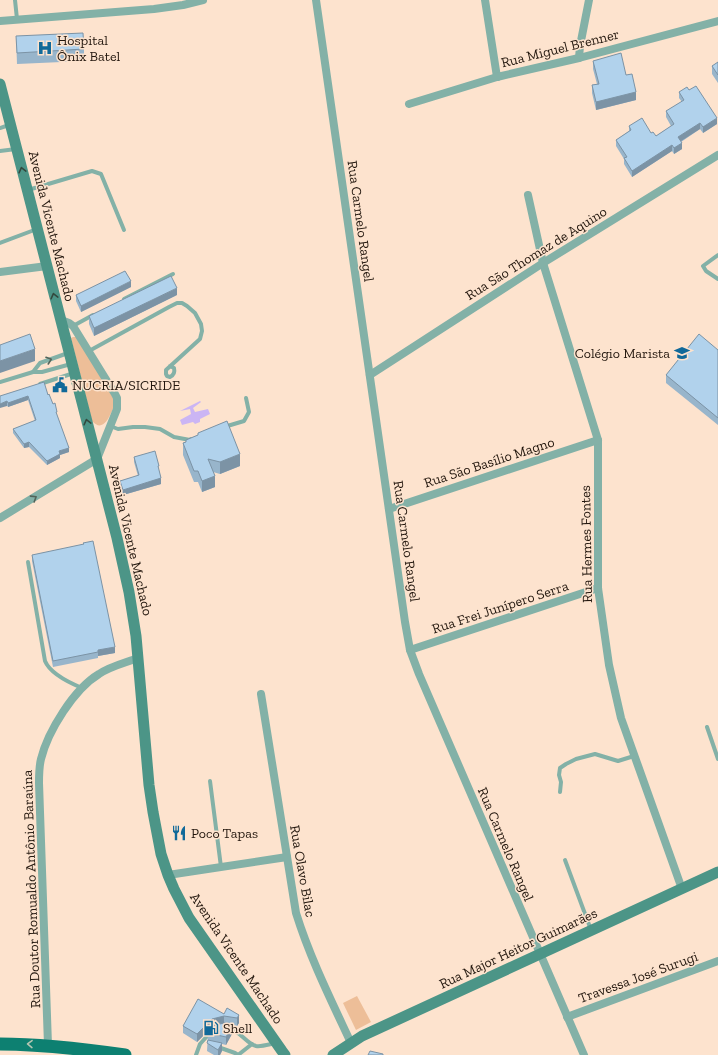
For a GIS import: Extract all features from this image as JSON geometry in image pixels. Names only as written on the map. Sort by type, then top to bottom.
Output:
[{"type":"main road","points":[[0,1044],[88,1050],[125,1055]]},
{"type":"street","points":[[152,0],[154,9]]},
{"type":"street","points":[[0,21],[154,9],[183,5],[203,0]]},
{"type":"street","name":"Rua Carmelo Rangel","points":[[316,0],[410,650],[419,674],[584,1055]]},
{"type":"street","points":[[485,0],[497,77]]},
{"type":"street","points":[[579,58],[589,0]]},
{"type":"street","name":"Rua Miguel Brenner","points":[[409,104],[497,77],[579,58],[718,21]]},
{"type":"street","name":"Avenida Vicente Machado","points":[[0,84],[5,126],[17,149],[126,577],[133,613],[153,812],[161,854],[168,875],[189,918],[281,1051]]},
{"type":"street","name":"Rua São Thomaz de Aquino","points":[[370,375],[543,263],[718,155]]},
{"type":"street","name":"Rua Hermes Fontes","points":[[528,195],[543,263],[598,440],[598,588],[609,665],[621,718],[682,889]]},
{"type":"street","points":[[0,272],[47,266]]},
{"type":"street","points":[[0,518],[96,459],[117,409],[117,398],[89,352],[72,326],[66,321],[61,320]]},
{"type":"street","name":"Rua São Basílio Magno","points":[[389,509],[598,440]]},
{"type":"street","name":"Rua Frei Junípero Serra","points":[[410,650],[598,588]]},
{"type":"street","name":"Rua Doutor Romualdo Antônio Baraúna","points":[[50,1048],[40,770],[41,759],[54,728],[71,701],[89,680],[99,673],[138,658]]},
{"type":"street","name":"Rua Olavo Bilac","points":[[261,694],[295,907],[302,933],[320,977],[351,1043]]},
{"type":"street","points":[[168,875],[287,857]]},
{"type":"street","name":"Rua Major Heitor Guimarães","points":[[333,1055],[362,1036],[718,872]]},
{"type":"street","name":"Travessa José Surugi","points":[[567,1017],[718,962]]},
{"type":"lane","points":[[15,0],[17,19]]},
{"type":"lane","points":[[0,151],[17,149]]},
{"type":"lane","points":[[27,190],[92,171],[101,174],[124,230]]},
{"type":"lane","points":[[0,243],[37,229]]},
{"type":"lane","points":[[718,255],[703,266],[706,271],[718,280]]},
{"type":"lane","points":[[116,303],[173,274]]},
{"type":"lane","points":[[89,352],[169,307],[177,303],[182,303],[195,313],[201,324],[202,331],[200,339],[170,366]]},
{"type":"lane","points":[[72,326],[95,314]]},
{"type":"lane","points":[[32,372],[40,363],[69,353]]},
{"type":"lane","points":[[0,382],[32,372],[73,368]]},
{"type":"lane","points":[[37,385],[73,368]]},
{"type":"lane","points":[[218,428],[244,422],[249,412],[246,398]]},
{"type":"lane","points":[[110,426],[118,429],[133,427],[160,429],[174,437],[190,440],[195,437]]},
{"type":"lane","points":[[28,562],[47,667],[71,683],[82,688]]},
{"type":"lane","points":[[708,727],[718,759]]},
{"type":"lane","points":[[560,792],[560,768],[576,759],[595,754],[618,761],[635,756]]},
{"type":"lane","points":[[210,781],[221,867]]},
{"type":"lane","points":[[565,860],[591,930]]},
{"type":"lane","points":[[224,1027],[235,1029],[252,1044],[281,1051]]},
{"type":"lane","points":[[196,1055],[201,1043],[213,1030]]},
{"type":"lane","points":[[201,1043],[209,1045]]},
{"type":"lane","points":[[216,1047],[238,1055],[252,1044]]},
{"type":"shaded area","points":[[76,337],[112,393],[114,403],[113,409],[106,422],[101,425],[95,424],[92,421],[71,338]]},
{"type":"shaded area","points":[[200,401],[201,402],[193,408],[195,412],[208,409],[210,414],[200,419],[200,422],[195,424],[193,422],[182,425],[180,420],[191,414],[190,409],[180,411]]},
{"type":"shaded area","points":[[357,996],[371,1022],[356,1030],[343,1003]]},
{"type":"building","points":[[83,33],[84,49],[17,53],[16,36]]},
{"type":"building","points":[[621,53],[626,75],[632,74],[636,92],[596,102],[592,85],[599,84],[593,61]]},
{"type":"building","points":[[718,62],[718,75],[712,66]]},
{"type":"building","points":[[696,86],[717,118],[703,127],[700,123],[678,137],[682,143],[674,148],[672,145],[632,171],[624,158],[627,157],[616,140],[631,130],[629,126],[642,118],[651,133],[653,132],[656,136],[674,124],[666,111],[684,100],[679,92],[687,87],[689,90]]},
{"type":"building","points":[[125,271],[131,281],[81,306],[76,295]]},
{"type":"building","points":[[171,276],[177,288],[94,328],[89,316]]},
{"type":"building","points":[[30,334],[35,349],[0,361],[0,345]]},
{"type":"building","points":[[699,334],[718,350],[718,418],[666,375]]},
{"type":"building","points":[[44,382],[48,395],[49,394],[53,404],[55,403],[56,412],[69,448],[59,451],[60,454],[47,461],[29,442],[24,444],[13,429],[36,420],[28,396],[8,403],[7,401],[0,404],[0,396]]},
{"type":"building","points":[[227,421],[240,454],[220,462],[208,459],[215,476],[202,481],[198,471],[194,471],[183,443],[186,442],[186,440],[198,435],[198,433]]},
{"type":"building","points":[[155,451],[161,478],[123,490],[120,481],[139,475],[134,457]]},
{"type":"building","points":[[93,541],[115,647],[53,661],[32,555]]},
{"type":"building","points":[[198,999],[224,1014],[227,1008],[239,1015],[237,1018],[224,1016],[212,1019],[197,1034],[183,1026]]},
{"type":"building","points":[[224,1023],[233,1024],[226,1037],[208,1033],[215,1025]]},
{"type":"building","points":[[208,1040],[222,1043],[218,1050],[207,1043]]},
{"type":"building","points":[[370,1051],[383,1054],[383,1055],[368,1055]]},
{"type":"place","name":"Hospital Ônix Batel","points":[[45,48]]},
{"type":"place","name":"Colégio Marista","points":[[682,353]]},
{"type":"place","name":"NUCRIA/SICRIDE","points":[[60,385]]},
{"type":"place","name":"Poco Tapas","points":[[179,833]]},
{"type":"place","name":"Shell","points":[[211,1028]]}]
